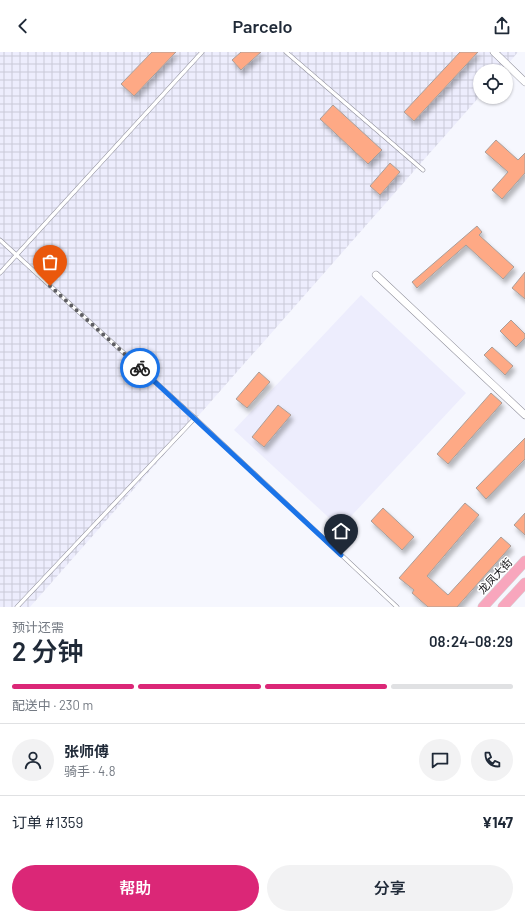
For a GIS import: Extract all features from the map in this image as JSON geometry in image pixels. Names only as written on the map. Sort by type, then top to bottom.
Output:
[{"type":"main road","name":"龙凤大街","points":[[483,607],[525,561]]},
{"type":"main road","points":[[503,607],[525,583]]},
{"type":"street","points":[[494,52],[525,82]]},
{"type":"street","points":[[376,275],[525,415]]},
{"type":"lane","points":[[0,273],[202,52]]},
{"type":"lane","points":[[286,52],[423,170]]},
{"type":"lane","points":[[0,240],[195,418],[397,607]]},
{"type":"lane","points":[[17,607],[195,418]]},
{"type":"shaded area","points":[[0,52],[518,52],[508,64],[473,64],[473,104],[30,607],[0,607]]},
{"type":"shaded area","points":[[361,295],[466,393],[340,528],[234,430]]},
{"type":"building","points":[[152,52],[176,52],[134,96],[121,84]]},
{"type":"building","points":[[241,52],[261,52],[241,70],[232,60]]},
{"type":"building","points":[[460,52],[478,52],[414,121],[404,112]]},
{"type":"building","points":[[333,105],[382,150],[368,164],[320,119]]},
{"type":"building","points":[[496,140],[518,160],[525,153],[525,173],[502,199],[492,190],[508,172],[485,152]]},
{"type":"building","points":[[390,163],[400,172],[380,195],[370,186]]},
{"type":"building","points":[[477,226],[482,232],[479,235],[514,267],[503,279],[466,245],[417,288],[412,282]]},
{"type":"building","points":[[525,272],[525,299],[512,288]]},
{"type":"building","points":[[511,320],[525,334],[525,338],[516,347],[500,331]]},
{"type":"building","points":[[492,347],[513,366],[505,375],[484,355]]},
{"type":"building","points":[[259,372],[270,382],[247,408],[236,399]]},
{"type":"building","points":[[491,393],[502,403],[448,464],[437,454]]},
{"type":"building","points":[[278,405],[291,415],[264,447],[252,437]]},
{"type":"building","points":[[525,438],[525,459],[486,499],[476,488]]},
{"type":"building","points":[[465,503],[479,515],[427,576],[448,595],[501,537],[511,546],[457,607],[428,607],[412,593],[414,590],[399,578]]},
{"type":"building","points":[[383,508],[414,537],[402,550],[371,521]]},
{"type":"building","points":[[525,513],[525,535],[514,525]]},
{"type":"way so far","points":[[50,286],[140,368]]},
{"type":"route","points":[[140,368],[341,555]]}]
